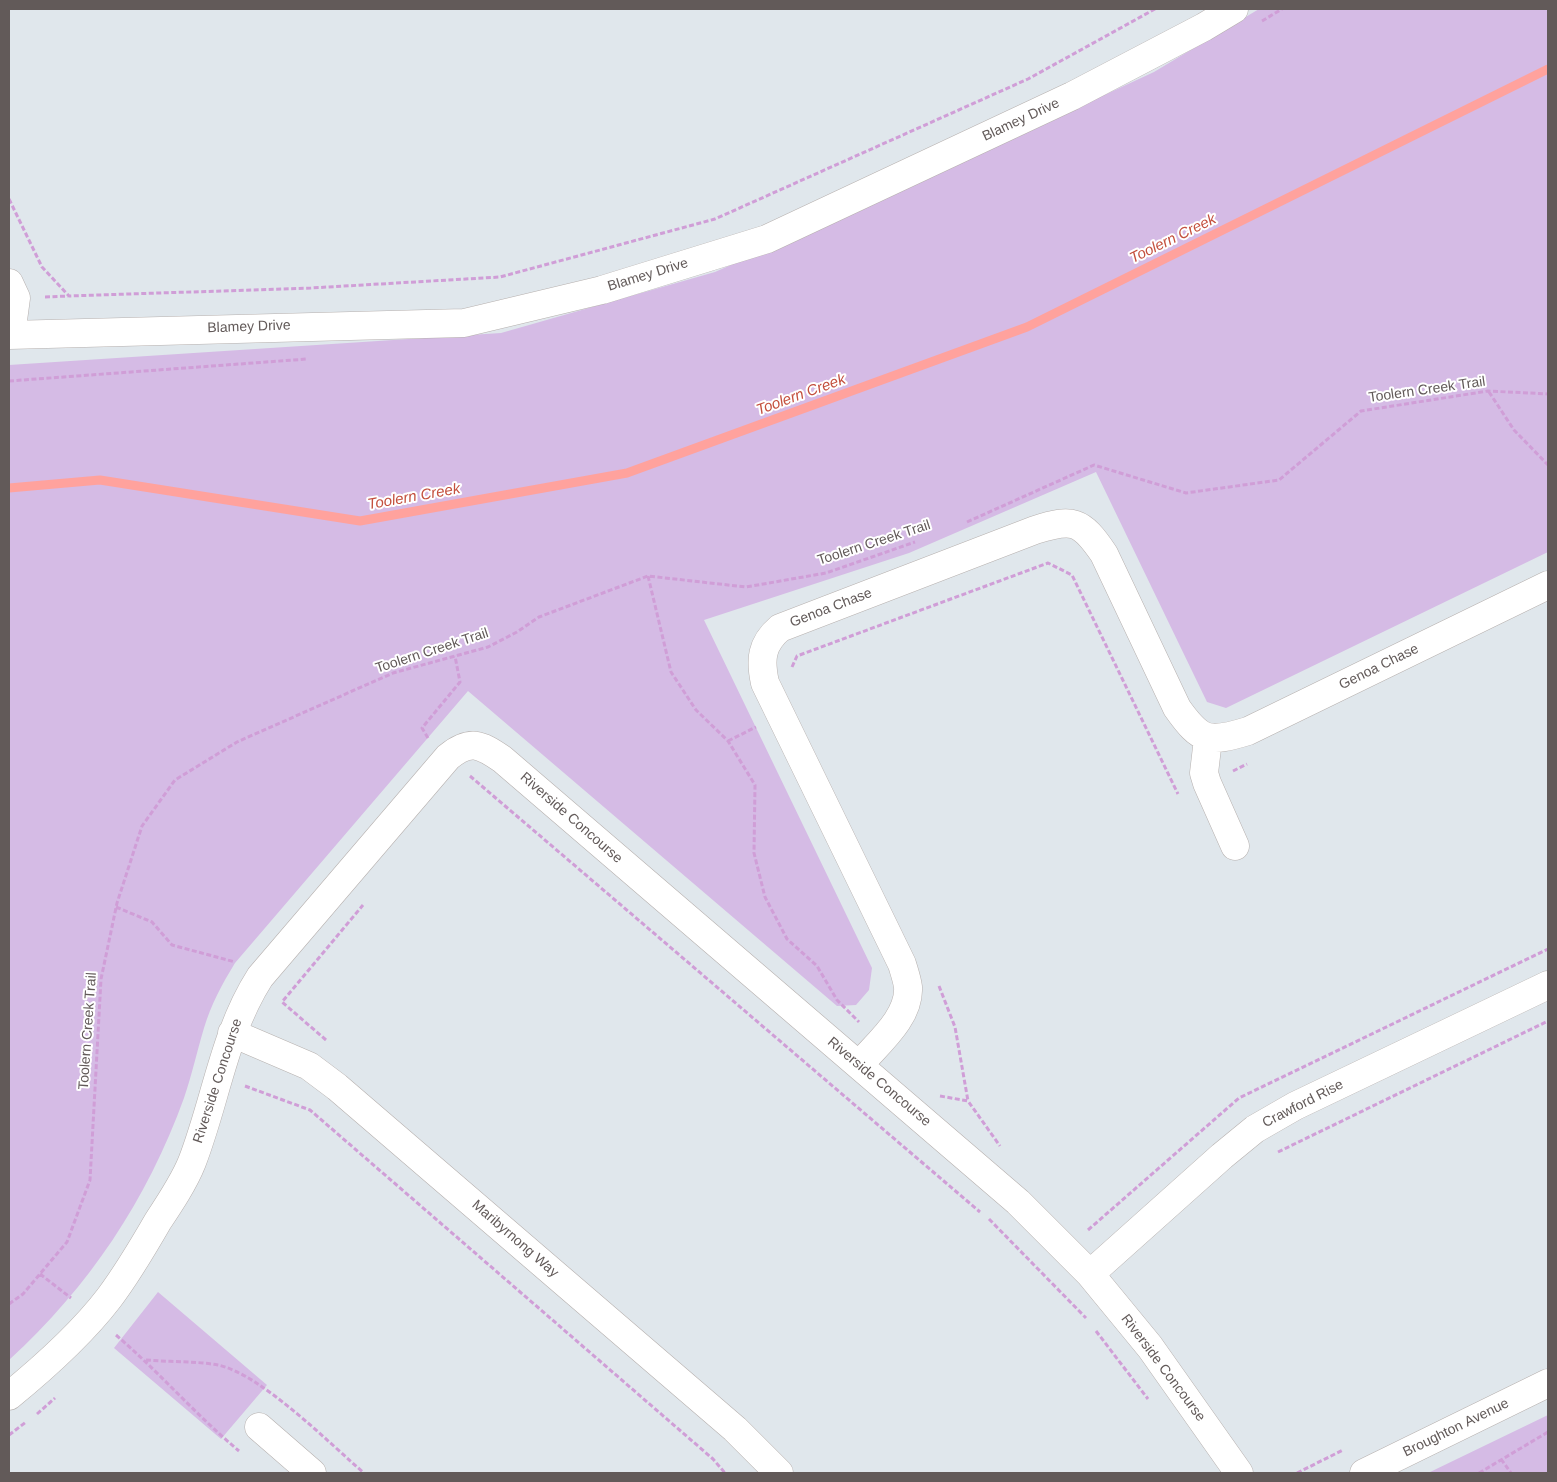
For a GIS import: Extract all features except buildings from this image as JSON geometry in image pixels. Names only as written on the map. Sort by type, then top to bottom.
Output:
[{"type":"street","name":"Blamey Drive","points":[[10,335],[464,323],[602,290],[767,238],[1072,96],[1204,27],[1234,9]]},
{"type":"street","points":[[9,283],[16,298],[10,335]]},
{"type":"street","name":"Genoa Chase","points":[[860,1064],[896,1023],[907,1002],[908,986],[902,964],[765,683],[761,665],[763,648],[771,635],[780,628],[1035,530],[1069,522],[1080,526],[1096,542],[1104,554],[1177,708],[1190,726],[1208,739],[1224,738],[1248,731],[1548,585]]},
{"type":"street","points":[[1208,739],[1204,773],[1236,846]]},
{"type":"street","name":"Riverside Concourse","points":[[9,1396],[29,1380],[93,1316],[130,1268],[191,1164],[232,1033],[245,1000],[260,978],[448,757],[458,749],[473,744],[486,748],[502,759],[860,1064],[1018,1202],[1090,1274],[1150,1347],[1239,1473]]},
{"type":"street","name":"Crawford Rise","points":[[1090,1274],[1255,1129],[1295,1106],[1548,985]]},
{"type":"street","name":"Maribyrnong Way","points":[[232,1033],[308,1066],[337,1087],[735,1429],[779,1473]]},
{"type":"street","name":"Broughton Avenue","points":[[1364,1473],[1548,1383]]},
{"type":"street","points":[[259,1427],[312,1473]]},
{"type":"path","points":[[9,199],[42,267],[69,296],[311,288],[500,278],[715,219],[1028,78],[1155,9]]},
{"type":"path","points":[[1488,391],[1514,430],[1548,465]]},
{"type":"path","name":"Toolern Creek Trail","points":[[964,524],[1094,465],[1186,493],[1279,480],[1361,411],[1488,391],[1548,394]]},
{"type":"path","name":"Toolern Creek Trail","points":[[9,1304],[23,1294],[67,1242],[90,1180],[101,979],[116,907],[142,826],[175,780],[237,742],[352,690],[393,673],[488,647],[517,632],[539,617],[648,576],[746,587],[826,572],[919,541]]},
{"type":"path","points":[[790,672],[797,656],[1048,563],[1072,575],[1180,798]]},
{"type":"path","points":[[648,576],[672,672],[696,710],[728,742],[755,785],[754,853],[765,898],[786,939],[817,966],[840,1004],[880,1040]]},
{"type":"path","points":[[455,656],[460,682],[422,728],[426,736],[448,757],[991,1221],[1088,1321]]},
{"type":"path","points":[[116,907],[152,922],[172,945],[246,965],[260,978]]},
{"type":"path","points":[[937,982],[955,1027],[968,1101]]},
{"type":"path","points":[[1270,1156],[1548,1022]]},
{"type":"path","points":[[244,1086],[310,1110],[726,1473]]},
{"type":"path","points":[[40,1274],[146,1360],[202,1420],[244,1455]]},
{"type":"path","points":[[1094,1328],[1150,1401]]},
{"type":"path","points":[[1479,1473],[1548,1432]]},
{"type":"path","points":[[1501,1459],[1511,1473]]},
{"type":"shaded area","points":[[1259,9],[1548,9],[1548,552],[1226,708],[1207,702],[1096,472],[909,553],[704,620],[872,968],[869,990],[856,1005],[837,1006],[468,691],[235,963],[210,1011],[187,1089],[169,1136],[133,1206],[113,1240],[90,1272],[65,1303],[9,1360],[9,365],[501,333],[715,272],[854,211],[1154,72]]},
{"type":"shaded area","points":[[158,1292],[267,1385],[221,1439],[114,1348]]},
{"type":"shaded area","points":[[1548,1415],[1548,1473],[1428,1473]]},
{"type":"waterway","name":"Toolern Creek","points":[[9,488],[100,480],[360,521],[627,473],[1027,327],[1548,69]]}]
